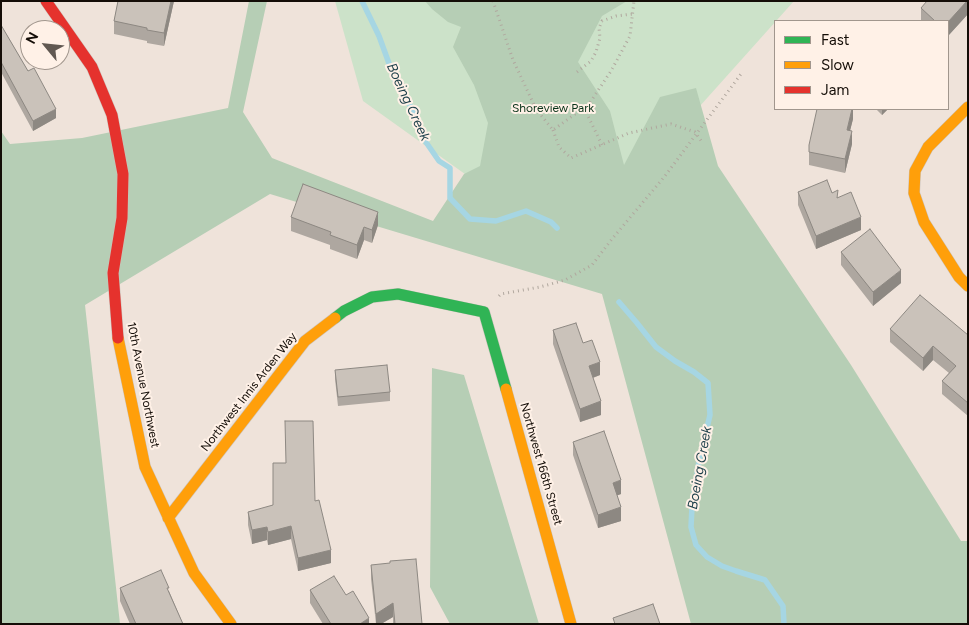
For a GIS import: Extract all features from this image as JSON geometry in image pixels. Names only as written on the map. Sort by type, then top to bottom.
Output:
[{"type":"street","name":"10th Avenue Northwest","points":[[46,1],[92,67],[112,115],[123,174],[122,218],[113,273],[117,331],[145,468],[194,573],[230,624]]},
{"type":"street","points":[[968,107],[928,147],[915,171],[914,193],[924,222],[959,277],[968,286]]},
{"type":"street","name":"Northwest Innis Arden Way","points":[[168,518],[305,341],[344,311],[372,297],[398,294],[484,312]]},
{"type":"street","name":"Northwest 166th Street","points":[[484,312],[571,624]]},
{"type":"path","points":[[493,1],[513,60],[532,100],[553,130],[559,147],[571,158],[629,133],[671,124],[695,132],[702,142]]},
{"type":"path","points":[[553,130],[589,104],[611,71],[630,36],[634,1]]},
{"type":"path","points":[[577,72],[591,61],[596,52],[600,38],[599,28],[602,21],[616,16],[633,14]]},
{"type":"path","points":[[484,312],[501,294],[565,280],[592,265],[665,176],[741,74]]},
{"type":"path","points":[[584,108],[602,144]]},
{"type":"green space","points":[[249,1],[267,1],[243,112],[272,158],[433,221],[464,174],[480,166],[488,123],[474,85],[453,47],[461,27],[448,22],[425,1],[627,1],[602,16],[578,62],[610,111],[624,165],[660,97],[696,88],[718,166],[851,365],[961,541],[968,541],[968,624],[691,624],[602,294],[270,194],[85,305],[120,624],[1,624],[1,131],[10,144],[82,138],[228,108]]},
{"type":"green space","name":"Shoreview Park","points":[[335,1],[794,1],[777,20],[774,20],[774,23],[571,250],[363,101]]},
{"type":"green space","points":[[432,368],[464,375],[539,624],[450,624],[430,587]]},
{"type":"building","points":[[118,1],[171,1],[164,33],[114,21]]},
{"type":"building","points":[[927,1],[967,1],[949,21],[934,20],[921,8]]},
{"type":"building","points":[[1,25],[20,57],[20,70],[35,70],[56,109],[33,121],[1,62]]},
{"type":"building","points":[[817,110],[852,110],[847,130],[852,131],[845,159],[809,152]]},
{"type":"building","points":[[827,180],[832,193],[838,190],[837,198],[851,192],[861,217],[816,236],[798,192]]},
{"type":"building","points":[[303,184],[378,212],[372,230],[364,227],[357,245],[330,235],[331,232],[291,217]]},
{"type":"building","points":[[870,229],[901,270],[873,292],[841,252]]},
{"type":"building","points":[[920,295],[968,335],[968,403],[942,381],[956,366],[933,346],[923,358],[890,329]]},
{"type":"building","points":[[576,323],[583,343],[592,340],[600,362],[589,366],[601,401],[580,409],[553,330]]},
{"type":"building","points":[[387,365],[390,392],[338,397],[335,370]]},
{"type":"building","points":[[285,421],[313,421],[315,501],[319,500],[331,550],[298,558],[291,526],[268,532],[267,527],[252,530],[248,512],[273,505],[273,463],[286,463]]},
{"type":"building","points":[[604,431],[621,480],[613,483],[621,507],[598,515],[573,442]]},
{"type":"building","points":[[416,559],[422,624],[395,624],[393,603],[376,614],[371,565]]},
{"type":"building","points":[[161,570],[183,624],[136,624],[120,588]]},
{"type":"building","points":[[334,576],[346,595],[353,591],[369,618],[360,624],[331,624],[310,590]]},
{"type":"building","points":[[653,604],[660,624],[615,624],[613,618]]},
{"type":"waterway","name":"Boeing Creek","points":[[362,1],[379,36],[398,88],[416,114],[421,135],[439,161],[450,168],[450,198],[470,219],[496,221],[526,211],[551,222],[557,228]]},
{"type":"waterway","name":"Boeing Creek","points":[[619,302],[656,347],[708,383],[710,415],[699,461],[692,507],[691,527],[696,545],[707,557],[722,566],[765,580],[783,606],[784,624]]},
{"type":"traffic: fast","points":[[335,318],[344,311],[372,297],[398,294],[484,312],[506,389]]},
{"type":"traffic: slow","points":[[968,107],[928,147],[915,171],[914,193],[924,222],[959,277],[968,286]]},
{"type":"traffic: slow","points":[[168,518],[305,341],[335,318]]},
{"type":"traffic: slow","points":[[118,338],[145,467],[194,573],[231,624]]},
{"type":"traffic: slow","points":[[506,389],[571,624]]},
{"type":"traffic: jam","points":[[46,1],[92,67],[112,115],[123,174],[122,218],[113,273],[118,338]]}]
